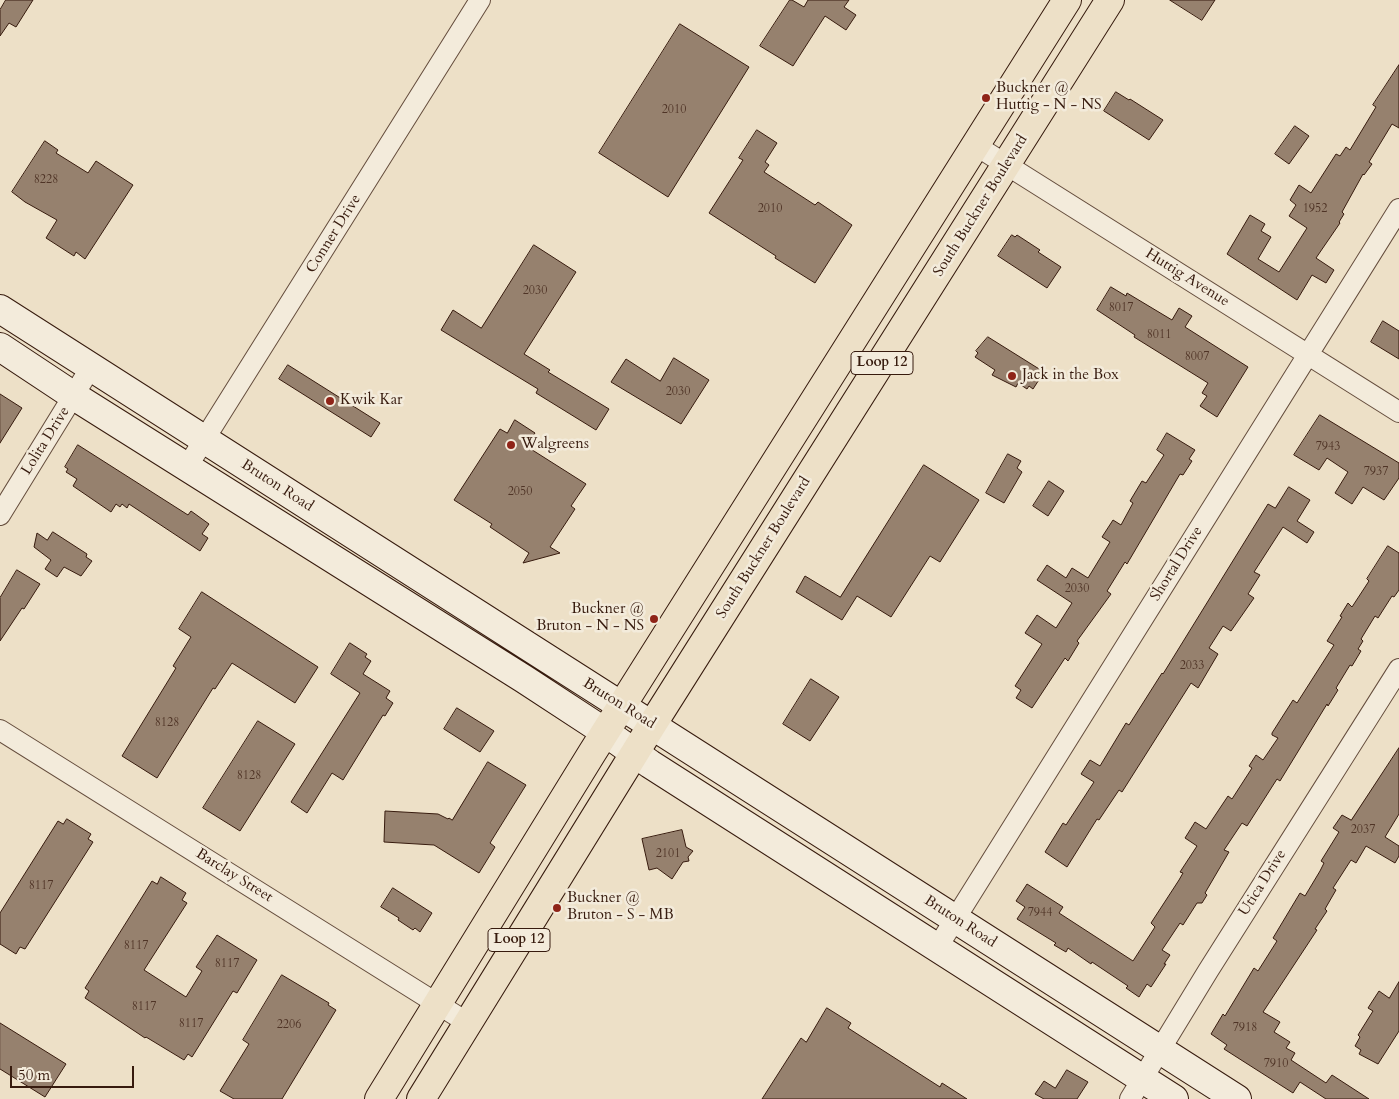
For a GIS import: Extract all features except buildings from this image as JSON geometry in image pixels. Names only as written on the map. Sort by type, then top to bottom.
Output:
[{"type":"main road","name":"Loop 12","points":[[379,1099],[605,732],[1067,0]]},
{"type":"main road","name":"South Buckner Boulevard","points":[[421,1099],[635,752],[1110,0]]},
{"type":"main road","name":"Bruton Road","points":[[0,309],[1238,1099]]},
{"type":"main road","name":"Bruton Road","points":[[0,347],[74,396],[340,562],[937,948],[1136,1089],[1174,1099]]},
{"type":"street","name":"Conner Drive","points":[[187,467],[480,0]]},
{"type":"street","name":"Huttig Avenue","points":[[975,145],[1399,412]]},
{"type":"street","name":"Shortal Drive","points":[[937,948],[1399,209]]},
{"type":"street","name":"Lolita Drive","points":[[0,515],[91,368]]},
{"type":"street","name":"Utica Drive","points":[[1136,1089],[1399,669]]},
{"type":"street","name":"Barclay Street","points":[[0,730],[468,1023]]},
{"type":"place","name":"Buckner @ Huttig - N - NS","points":[[986,98]]},
{"type":"place","name":"Jack in the Box","points":[[1012,376]]},
{"type":"place","name":"Kwik Kar","points":[[330,401]]},
{"type":"place","name":"Walgreens","points":[[511,445]]},
{"type":"place","name":"Buckner @ Bruton - N - NS","points":[[654,619]]},
{"type":"place","name":"Buckner @ Bruton - S - MB","points":[[557,908]]}]
